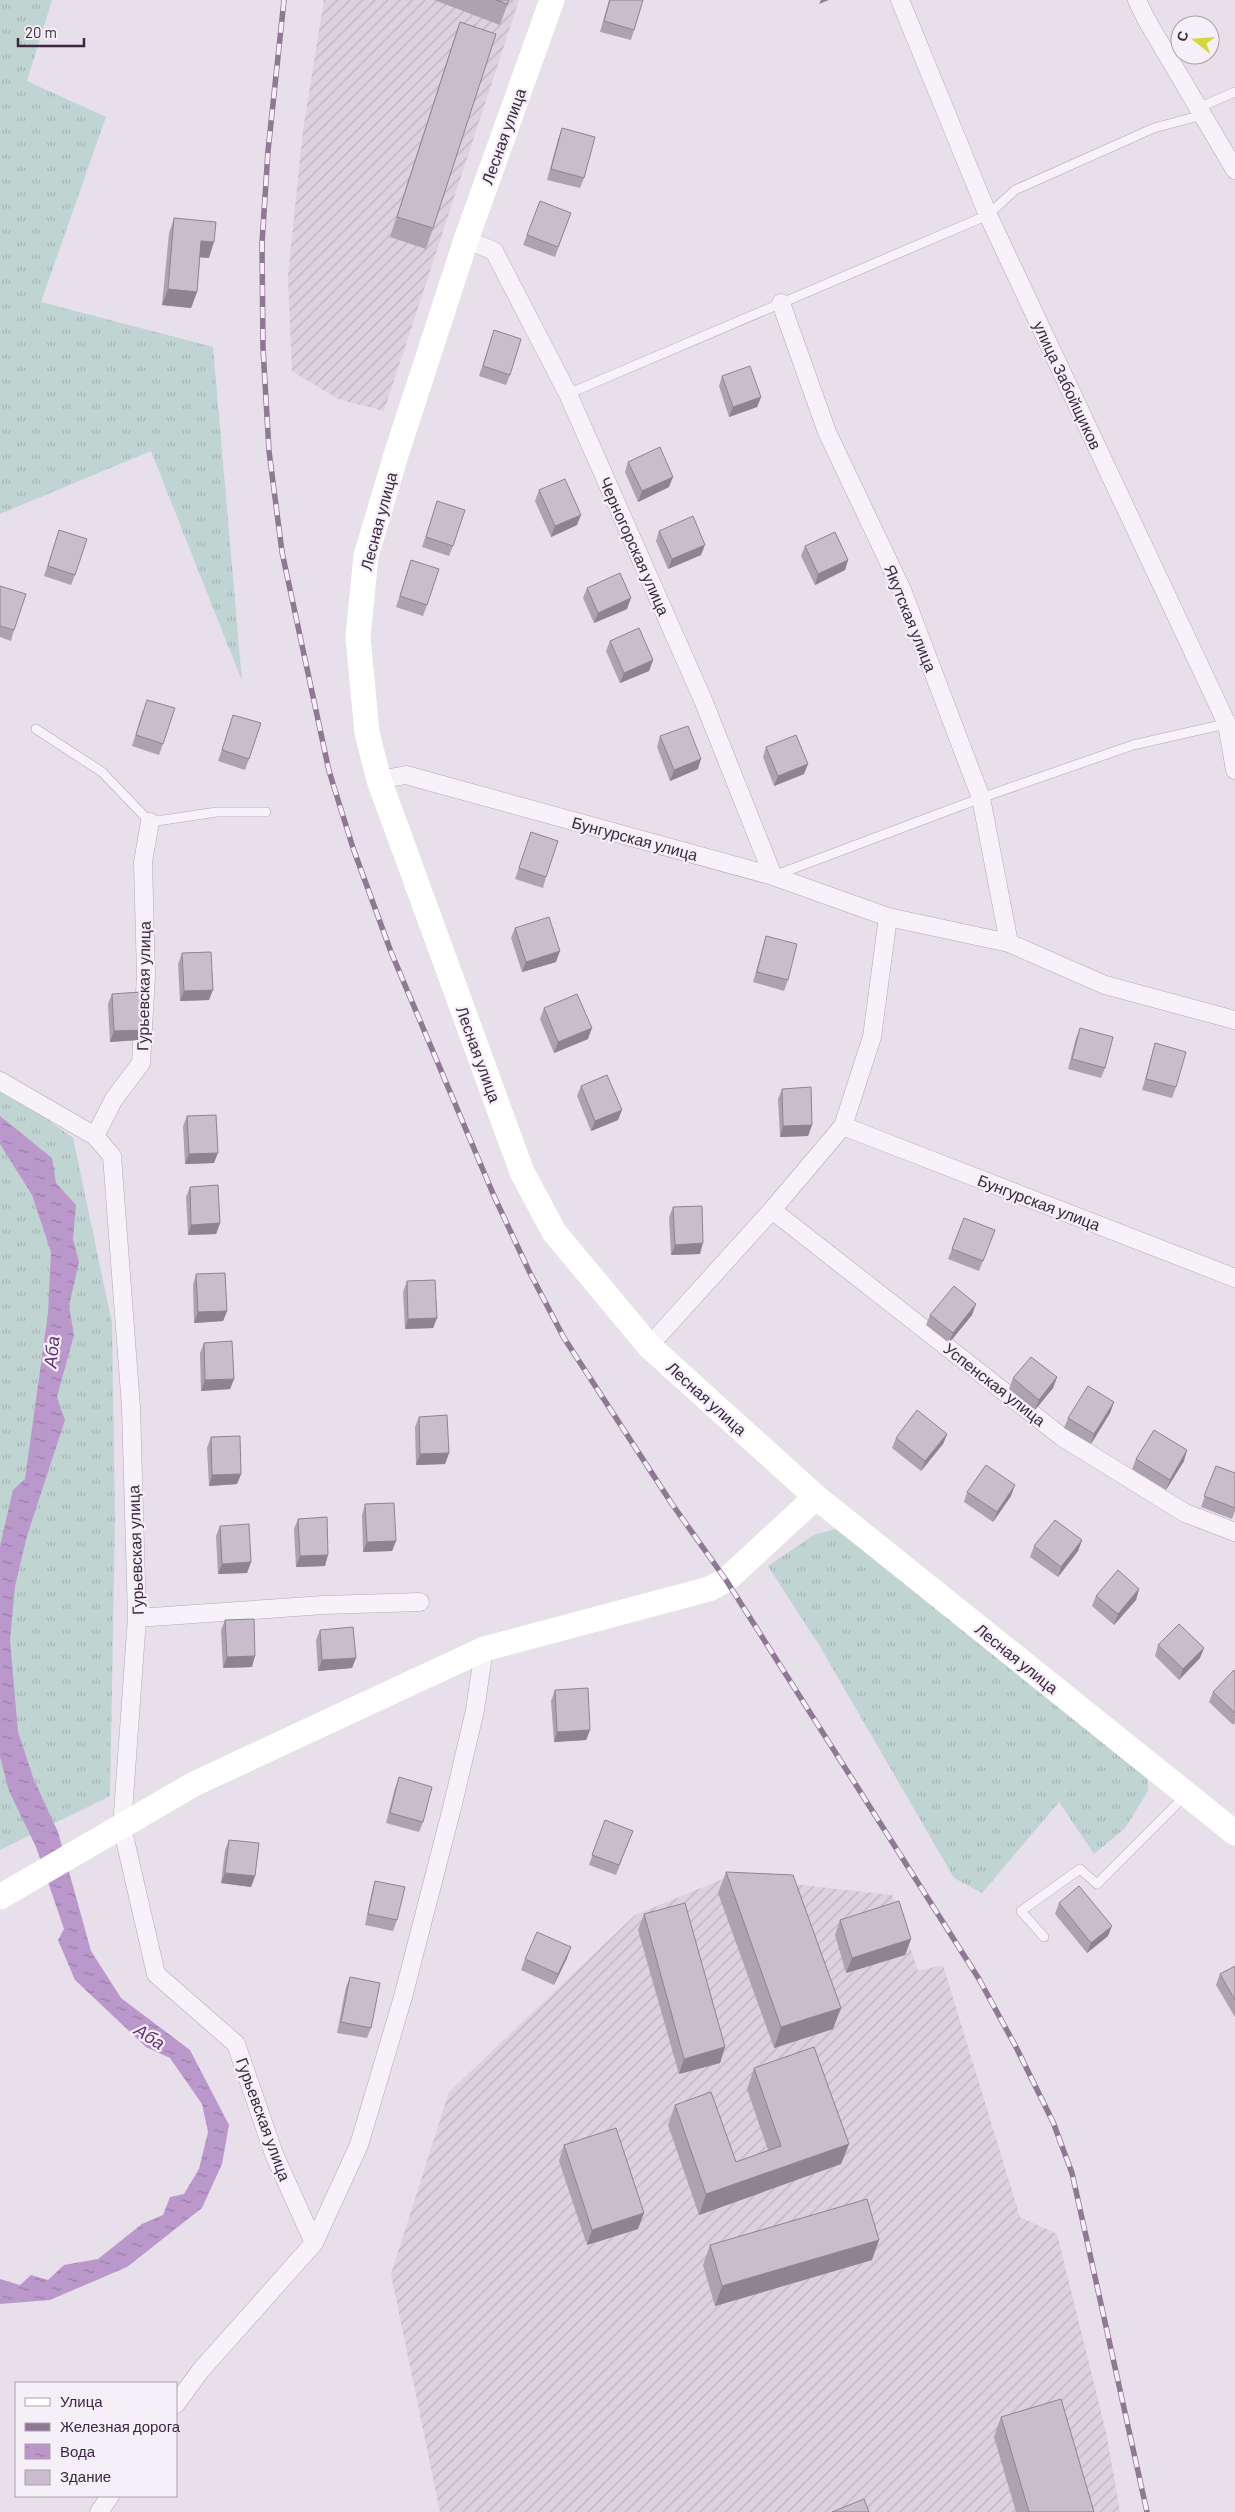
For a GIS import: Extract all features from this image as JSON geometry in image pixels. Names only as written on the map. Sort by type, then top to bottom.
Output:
[{"type":"main road","name":"Лесная улица","points":[[552,0],[466,240],[396,455],[366,556],[358,637],[367,733],[379,780],[522,1172],[554,1232],[648,1346],[816,1496],[1235,1833]]},
{"type":"main road","points":[[0,1897],[194,1784],[484,1649],[709,1589],[726,1580],[816,1496]]},
{"type":"street","name":"улица Забойщиков","points":[[900,0],[988,215],[1231,722],[1235,770]]},
{"type":"street","points":[[1137,0],[1146,19],[1235,170]]},
{"type":"street","name":"Черногорская улица","points":[[466,240],[494,251],[568,394],[703,700],[773,876]]},
{"type":"street","name":"Якутская улица","points":[[781,303],[827,432],[902,590],[981,798],[1009,943]]},
{"type":"street","name":"Бунгурская улица","points":[[379,780],[406,775],[773,876],[888,917],[1009,943],[1105,985],[1235,1020]]},
{"type":"street","name":"Гурьевская улица","points":[[150,822],[143,862],[146,976],[141,1063],[114,1099],[95,1136],[112,1156],[131,1408],[137,1618],[112,1832],[156,1974],[236,2044],[274,2154],[314,2243]]},
{"type":"street","points":[[648,1346],[772,1210],[843,1126],[872,1037],[888,917]]},
{"type":"street","points":[[0,1082],[95,1136]]},
{"type":"street","name":"Бунгурская улица","points":[[843,1126],[1235,1278]]},
{"type":"street","name":"Успенская улица","points":[[772,1210],[1062,1437],[1185,1513],[1235,1532]]},
{"type":"street","points":[[137,1618],[324,1605],[420,1602]]},
{"type":"street","points":[[178,2401],[201,2370],[314,2243],[359,2145],[403,1997],[475,1710],[484,1649]]},
{"type":"street","points":[[99,2512],[109,2497]]},
{"type":"lane","points":[[568,394],[988,215],[1015,190],[1154,128],[1195,117],[1198,108],[1235,92]]},
{"type":"lane","points":[[773,876],[981,798],[1133,745],[1231,722]]},
{"type":"lane","points":[[36,729],[102,772],[150,822],[217,812],[266,812]]},
{"type":"lane","points":[[1044,1937],[1021,1911],[1080,1869],[1097,1884],[1187,1794]]},
{"type":"shaded area","points":[[324,0],[519,0],[384,411],[338,399],[292,371],[288,276],[303,130]]},
{"type":"shaded area","points":[[728,1877],[892,1895],[918,1971],[943,1965],[1020,2217],[1057,2234],[1106,2432],[1120,2512],[440,2512],[391,2274],[449,2092],[635,1915]]},
{"type":"green space","points":[[0,0],[52,0],[27,81],[106,117],[41,302],[213,347],[242,681],[151,451],[0,514]]},
{"type":"green space","points":[[0,1085],[73,1138],[112,1323],[115,1521],[110,1796],[0,1850]]},
{"type":"green space","points":[[839,1528],[1147,1764],[1148,1791],[1125,1828],[1094,1854],[1059,1802],[982,1893],[954,1878],[819,1645],[768,1566],[814,1535]]},
{"type":"water","name":"Аба","points":[[0,1116],[52,1158],[56,1183],[76,1205],[73,1239],[79,1262],[69,1306],[74,1335],[57,1397],[65,1420],[27,1536],[15,1586],[10,1640],[18,1732],[34,1780],[58,1832],[91,1951],[121,1998],[190,2050],[229,2125],[222,2164],[202,2208],[127,2267],[50,2300],[0,2304],[0,2279],[20,2285],[31,2275],[48,2280],[64,2265],[98,2259],[142,2224],[163,2215],[170,2197],[184,2194],[199,2169],[208,2132],[202,2104],[170,2058],[146,2047],[75,1980],[58,1940],[64,1929],[36,1847],[9,1791],[0,1757],[0,1546],[13,1490],[25,1479],[48,1313],[51,1252],[32,1195],[0,1144]]},
{"type":"building","points":[[496,0],[509,0],[507,4]]},
{"type":"building","points":[[610,0],[643,0],[634,30],[604,21]]},
{"type":"building","points":[[460,22],[496,34],[433,228],[397,217]]},
{"type":"building","points":[[562,128],[595,137],[584,178],[551,169]]},
{"type":"building","points":[[540,201],[571,213],[558,247],[527,235]]},
{"type":"building","points":[[174,218],[216,222],[214,242],[201,241],[197,292],[168,289]]},
{"type":"building","points":[[494,330],[521,339],[510,375],[483,366]]},
{"type":"building","points":[[750,366],[761,397],[733,407],[722,376]]},
{"type":"building","points":[[660,447],[673,477],[642,491],[628,462]]},
{"type":"building","points":[[565,479],[581,515],[555,526],[539,490]]},
{"type":"building","points":[[437,501],[465,510],[453,546],[426,537]]},
{"type":"building","points":[[693,516],[705,545],[672,559],[659,531]]},
{"type":"building","points":[[59,530],[87,539],[75,575],[48,566]]},
{"type":"building","points":[[835,532],[848,560],[818,574],[805,546]]},
{"type":"building","points":[[411,560],[439,569],[427,605],[400,596]]},
{"type":"building","points":[[620,573],[631,598],[598,613],[587,588]]},
{"type":"building","points":[[0,586],[26,594],[14,630],[0,626]]},
{"type":"building","points":[[639,628],[653,660],[624,673],[610,641]]},
{"type":"building","points":[[147,700],[175,708],[163,744],[136,735]]},
{"type":"building","points":[[233,715],[261,723],[249,759],[222,750]]},
{"type":"building","points":[[688,726],[701,759],[674,770],[660,736]]},
{"type":"building","points":[[796,735],[808,764],[778,776],[766,747]]},
{"type":"building","points":[[531,832],[558,841],[546,877],[519,868]]},
{"type":"building","points":[[549,917],[560,951],[526,962],[515,928]]},
{"type":"building","points":[[766,936],[797,944],[788,980],[757,972]]},
{"type":"building","points":[[211,952],[213,990],[184,991],[182,953]]},
{"type":"building","points":[[140,992],[142,1030],[114,1031],[112,994]]},
{"type":"building","points":[[577,994],[592,1028],[558,1042],[544,1008]]},
{"type":"building","points":[[1080,1028],[1113,1037],[1105,1068],[1072,1059]]},
{"type":"building","points":[[1155,1043],[1186,1052],[1176,1087],[1146,1079]]},
{"type":"building","points":[[607,1075],[622,1110],[595,1121],[581,1086]]},
{"type":"building","points":[[811,1087],[812,1125],[783,1126],[782,1089]]},
{"type":"building","points":[[216,1115],[218,1153],[189,1154],[187,1116]]},
{"type":"building","points":[[218,1185],[220,1223],[191,1225],[190,1187]]},
{"type":"building","points":[[702,1206],[703,1243],[675,1245],[673,1207]]},
{"type":"building","points":[[964,1218],[995,1230],[983,1261],[952,1249]]},
{"type":"building","points":[[225,1273],[227,1311],[198,1312],[196,1274]]},
{"type":"building","points":[[435,1280],[437,1318],[408,1319],[407,1281]]},
{"type":"building","points":[[954,1286],[976,1304],[953,1333],[930,1315]]},
{"type":"building","points":[[232,1341],[234,1379],[205,1380],[204,1343]]},
{"type":"building","points":[[1031,1357],[1057,1377],[1039,1400],[1013,1378]]},
{"type":"building","points":[[1088,1386],[1114,1402],[1094,1434],[1068,1418]]},
{"type":"building","points":[[917,1410],[947,1434],[925,1461],[896,1438]]},
{"type":"building","points":[[447,1415],[449,1453],[420,1454],[419,1417]]},
{"type":"building","points":[[1154,1430],[1187,1450],[1170,1480],[1136,1459]]},
{"type":"building","points":[[240,1436],[241,1474],[212,1475],[211,1437]]},
{"type":"building","points":[[986,1465],[1015,1485],[997,1512],[967,1492]]},
{"type":"building","points":[[1216,1466],[1235,1473],[1235,1508],[1204,1496]]},
{"type":"building","points":[[394,1503],[396,1541],[367,1542],[365,1504]]},
{"type":"building","points":[[327,1517],[328,1555],[300,1556],[298,1519]]},
{"type":"building","points":[[1055,1520],[1082,1540],[1061,1567],[1034,1546]]},
{"type":"building","points":[[249,1524],[251,1562],[222,1564],[220,1526]]},
{"type":"building","points":[[1118,1570],[1139,1589],[1118,1614],[1096,1596]]},
{"type":"building","points":[[254,1619],[255,1656],[227,1657],[225,1620]]},
{"type":"building","points":[[1179,1624],[1204,1648],[1183,1669],[1158,1645]]},
{"type":"building","points":[[353,1627],[356,1658],[322,1660],[320,1630]]},
{"type":"building","points":[[1235,1671],[1235,1713],[1213,1692]]},
{"type":"building","points":[[588,1688],[590,1730],[557,1732],[555,1690]]},
{"type":"building","points":[[399,1777],[432,1787],[423,1822],[390,1813]]},
{"type":"building","points":[[605,1820],[633,1831],[619,1865],[592,1855]]},
{"type":"building","points":[[229,1840],[259,1843],[255,1876],[225,1873]]},
{"type":"building","points":[[726,1872],[793,1875],[841,2008],[781,2027]]},
{"type":"building","points":[[375,1881],[405,1887],[397,1920],[368,1914]]},
{"type":"building","points":[[1079,1886],[1112,1926],[1091,1943],[1059,1903]]},
{"type":"building","points":[[899,1901],[911,1939],[852,1958],[840,1920]]},
{"type":"building","points":[[685,1903],[725,2047],[684,2059],[644,1914]]},
{"type":"building","points":[[537,1932],[571,1947],[558,1974],[525,1959]]},
{"type":"building","points":[[1235,1966],[1235,2000],[1220,1974]]},
{"type":"building","points":[[350,1977],[380,1983],[371,2028],[341,2022]]},
{"type":"building","points":[[814,2047],[849,2144],[706,2194],[675,2105],[711,2092],[736,2162],[781,2146],[754,2068]]},
{"type":"building","points":[[616,2128],[644,2213],[592,2230],[564,2145]]},
{"type":"building","points":[[867,2199],[879,2240],[722,2286],[710,2245]]},
{"type":"building","points":[[1061,2399],[1094,2512],[1029,2512],[1001,2417]]},
{"type":"building","points":[[864,2499],[869,2512],[832,2512]]},
{"type":"railway","points":[[284,0],[268,151],[262,243],[263,348],[269,451],[282,552],[329,771],[353,848],[391,952],[494,1196],[529,1271],[564,1338],[672,1504],[726,1580],[979,1979],[1017,2049],[1053,2122],[1072,2173],[1147,2512]]}]
